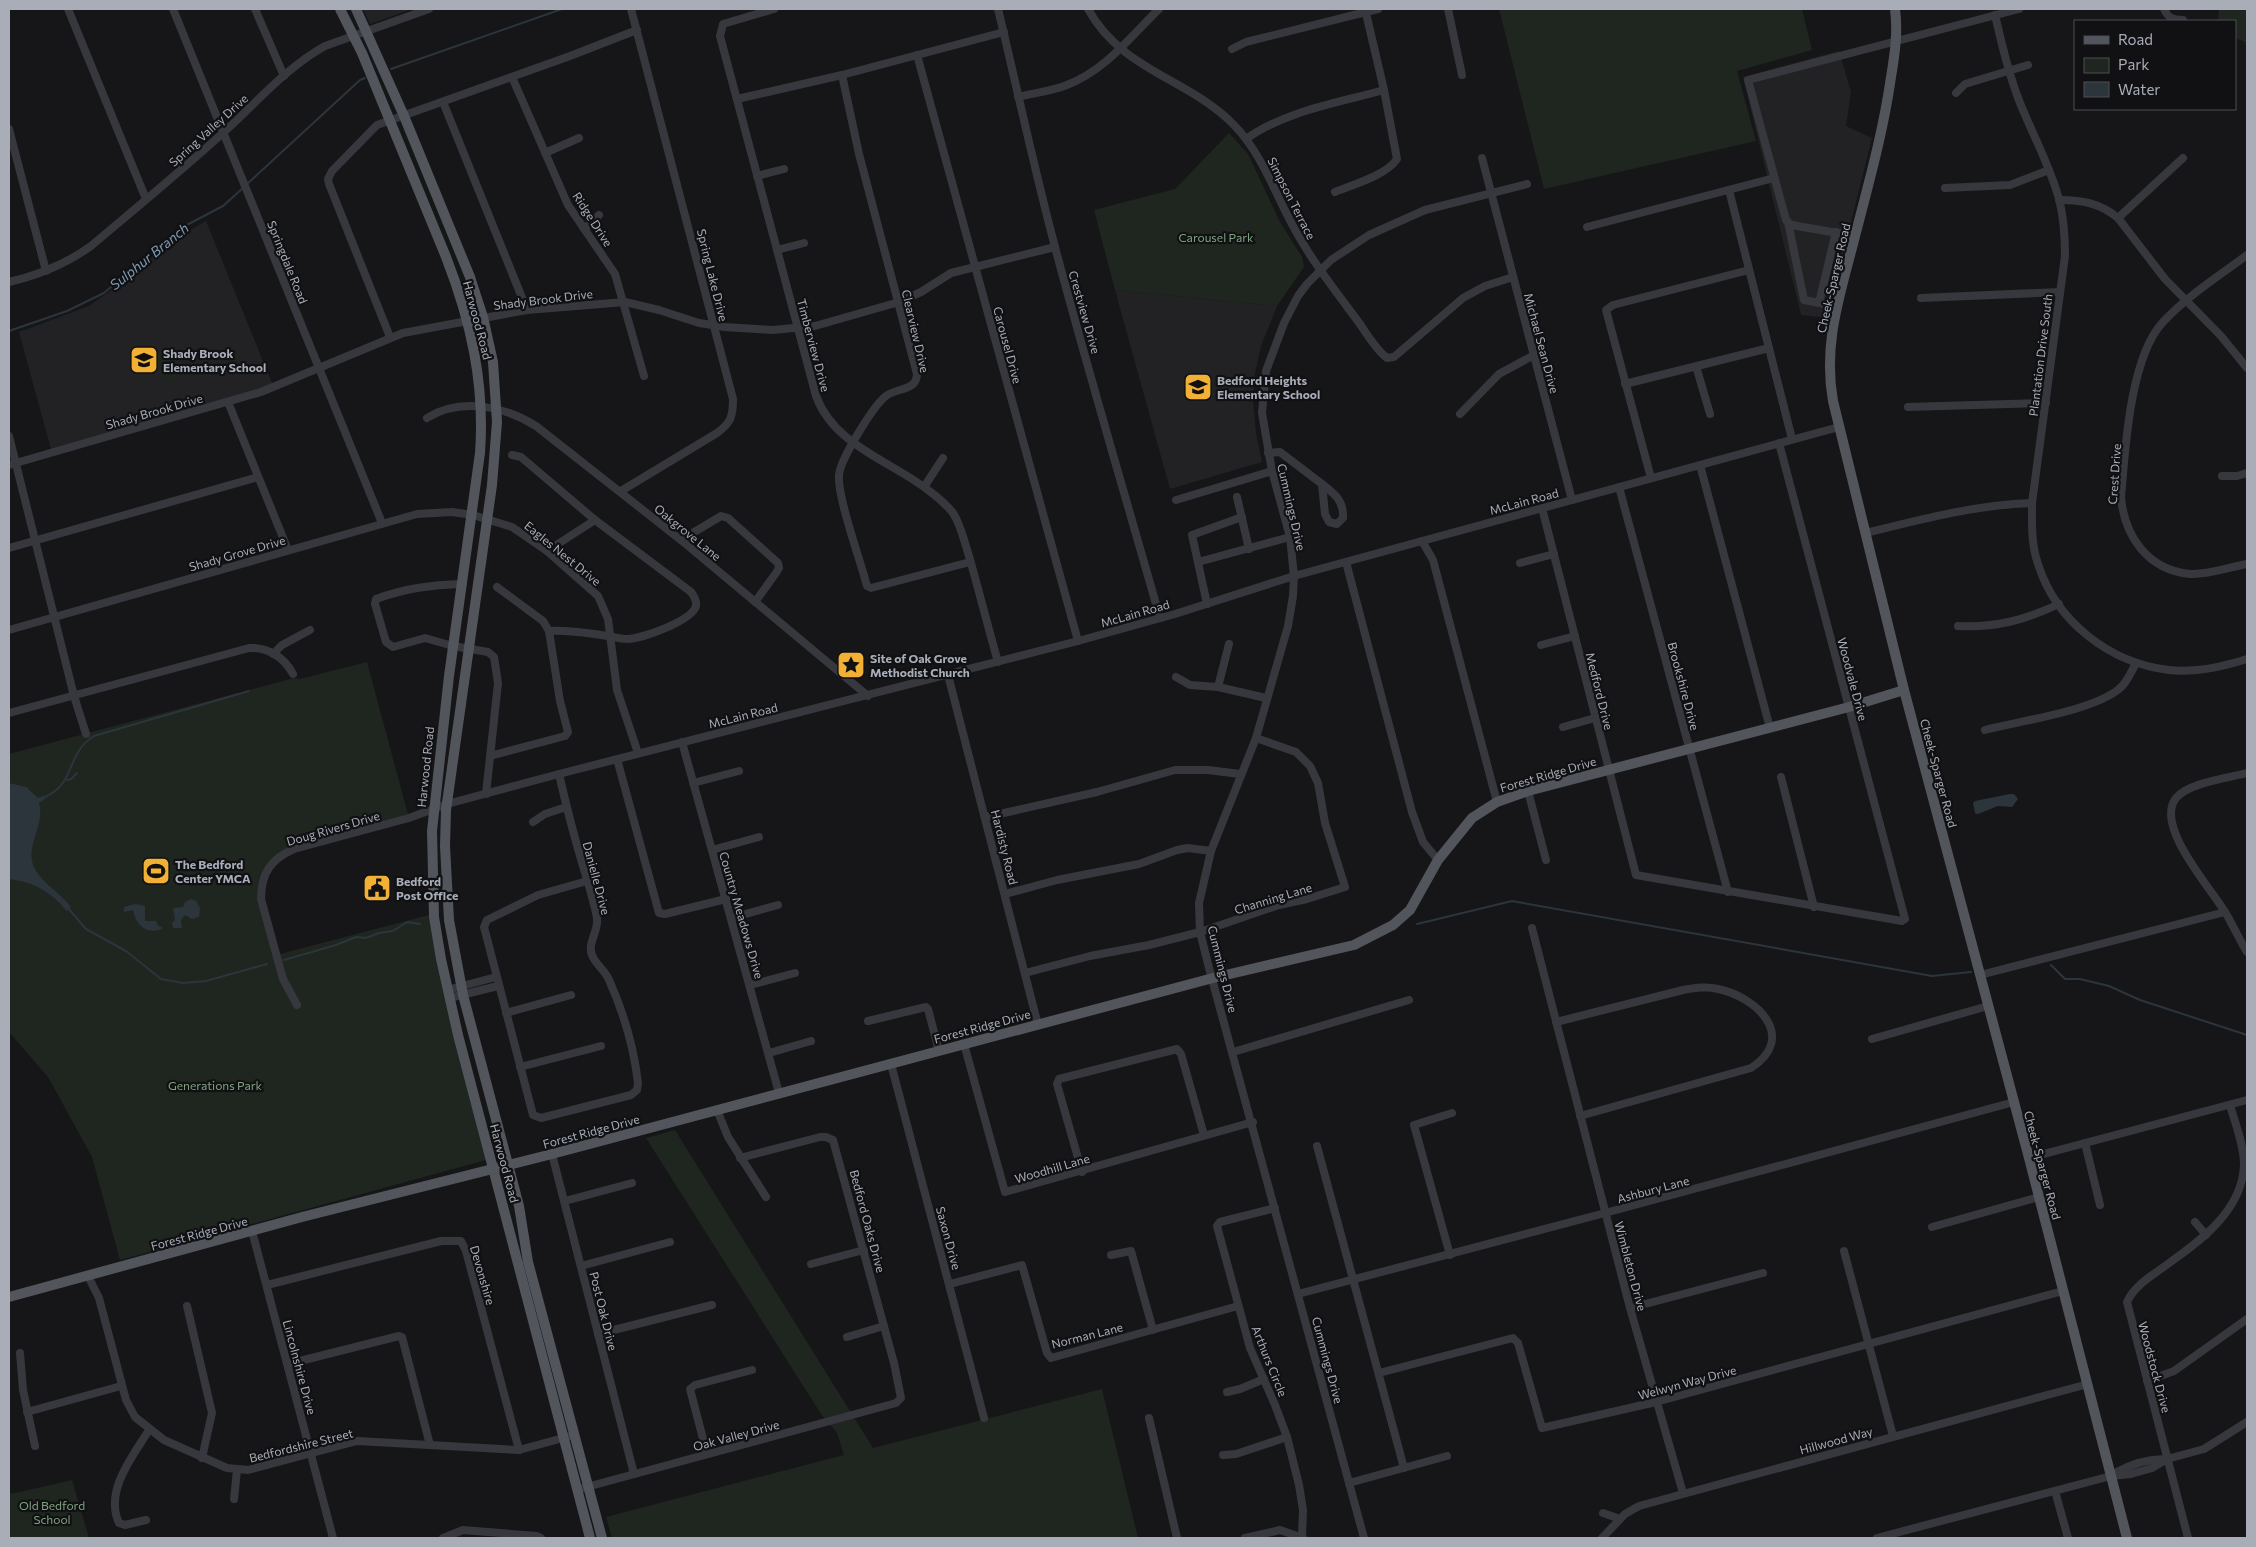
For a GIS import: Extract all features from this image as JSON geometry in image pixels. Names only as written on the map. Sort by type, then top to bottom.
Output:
[{"type":"main road","name":"Harwood Road","points":[[340,9],[353,35],[446,257],[468,320],[475,349],[482,407],[480,453],[433,810],[431,862],[434,910],[448,994],[493,1169],[583,1488],[602,1538]]},
{"type":"main road","name":"Harwood Road","points":[[356,9],[404,116],[470,277],[483,317],[493,362],[497,410],[496,453],[447,804],[445,846],[448,910],[462,990],[519,1206],[528,1262],[569,1437]]},
{"type":"main road","name":"Cheek-Sparger Road","points":[[1895,9],[1897,40],[1879,145],[1836,306],[1828,356],[1828,376],[1904,690],[2029,1158],[2127,1538]]},
{"type":"main road","name":"Forest Ridge Drive","points":[[9,1297],[252,1231],[552,1154],[1213,978],[1354,945],[1393,925],[1410,910],[1438,860],[1472,818],[1497,802],[1528,791],[1849,708],[1904,690]]},
{"type":"main road","name":"Harwood Road","points":[[583,1488],[590,1538]]},
{"type":"street","points":[[68,9],[146,199]]},
{"type":"street","name":"Springdale Road","points":[[173,9],[382,523]]},
{"type":"street","points":[[255,9],[284,76]]},
{"type":"street","name":"Spring Valley Drive","points":[[9,282],[46,271],[80,253],[224,133],[284,76],[314,52],[353,35],[429,9]]},
{"type":"street","name":"Spring Lake Drive","points":[[621,491],[717,433],[726,426],[733,415],[733,399],[631,9]]},
{"type":"street","name":"Timberview Drive","points":[[774,9],[723,24],[720,29],[720,36],[819,404],[831,424],[854,443],[924,487],[952,512],[960,529],[998,662]]},
{"type":"street","name":"Crestview Drive","points":[[998,9],[1055,247],[1160,618]]},
{"type":"street","name":"Simpson Terrace","points":[[1088,9],[1105,34],[1130,58],[1217,109],[1235,126],[1262,162],[1292,225],[1320,270],[1384,356],[1391,358],[1463,298],[1485,286],[1513,277]]},
{"type":"street","points":[[1232,49],[1246,42],[1365,10],[1378,9]]},
{"type":"street","points":[[1448,9],[1462,75]]},
{"type":"street","points":[[1836,306],[1804,300],[1788,222],[1774,178],[1748,80],[2019,9]]},
{"type":"street","points":[[2164,9],[2167,15],[2174,20],[2183,20]]},
{"type":"street","points":[[1018,97],[1067,85],[1087,76],[1120,48],[1157,10]]},
{"type":"street","points":[[1335,192],[1378,174],[1395,162],[1397,153],[1365,10]]},
{"type":"street","name":"Plantation Drive South","points":[[1995,15],[2008,70],[2020,104],[2049,170],[2060,200],[2064,222],[2066,256],[2032,504],[2032,533],[2038,564],[2049,589],[2068,617],[2092,640],[2105,649],[2136,663],[2169,670],[2187,671],[2216,667],[2247,659]]},
{"type":"street","points":[[390,337],[329,184],[328,179],[332,171],[370,130],[389,120],[512,78],[637,30]]},
{"type":"street","points":[[736,100],[842,76],[1004,32]]},
{"type":"street","name":"Carousel Drive","points":[[918,55],[1078,641]]},
{"type":"street","points":[[1956,93],[1965,84],[2028,65]]},
{"type":"street","name":"Clearview Drive","points":[[842,76],[859,154],[899,302],[917,380],[913,386],[897,390],[884,398],[877,405],[854,443],[839,476],[845,506],[867,586],[871,588],[970,562]]},
{"type":"street","name":"Ridge Drive","points":[[512,78],[568,205],[616,274],[644,376]]},
{"type":"street","points":[[1246,139],[1256,132],[1286,118],[1384,90]]},
{"type":"street","points":[[443,102],[528,310]]},
{"type":"street","points":[[9,129],[46,271]]},
{"type":"street","points":[[545,153],[579,138]]},
{"type":"street","name":"Michael Sean Drive","points":[[1482,158],[1572,500]]},
{"type":"street","points":[[2118,218],[2183,158]]},
{"type":"street","points":[[757,176],[784,169]]},
{"type":"street","points":[[1945,188],[2010,186],[2049,170]]},
{"type":"street","points":[[1587,227],[1774,178]]},
{"type":"street","name":"Cummings Drive","points":[[1364,1538],[1253,1122],[1200,932],[1199,903],[1211,851],[1240,774],[1256,738],[1288,626],[1293,596],[1294,576],[1290,536],[1272,471],[1262,413],[1266,371],[1286,318],[1298,296],[1320,270],[1351,245],[1390,224],[1431,208],[1527,184]]},
{"type":"street","points":[[1729,190],[1792,439]]},
{"type":"street","points":[[2060,200],[2090,202],[2104,208],[2118,218],[2165,279],[2247,368]]},
{"type":"street","points":[[584,229],[599,215]]},
{"type":"street","points":[[1788,222],[1797,226],[1855,236]]},
{"type":"street","points":[[1819,303],[1836,232]]},
{"type":"street","points":[[777,250],[804,243]]},
{"type":"street","name":"Shady Brook Drive","points":[[12,464],[279,386],[390,337],[468,320],[528,310],[625,302],[644,305],[714,326],[773,330],[816,326],[899,302],[921,292],[951,273],[1055,247]]},
{"type":"street","name":"Crest Drive","points":[[2247,255],[2186,300],[2162,322],[2141,359],[2132,398],[2121,498],[2128,530],[2137,546],[2165,566],[2190,574],[2247,564]]},
{"type":"street","points":[[1651,478],[1606,310],[1613,305],[1749,270]]},
{"type":"street","points":[[1921,298],[2060,292]]},
{"type":"street","points":[[1625,384],[1769,348]]},
{"type":"street","points":[[1460,414],[1499,374],[1534,355]]},
{"type":"street","points":[[1696,366],[1710,414]]},
{"type":"street","points":[[228,402],[288,550]]},
{"type":"street","points":[[1908,407],[2046,402]]},
{"type":"street","name":"Oakgrove Lane","points":[[427,418],[439,411],[472,405],[510,413],[536,426],[621,491],[868,696]]},
{"type":"street","name":"McLain Road","points":[[433,810],[447,804],[559,774],[1078,641],[1207,604],[1294,576],[1839,427]]},
{"type":"street","points":[[9,436],[12,464],[74,696],[86,734]]},
{"type":"street","name":"Woodvale Drive","points":[[1779,443],[1904,920],[1814,907]]},
{"type":"street","points":[[1268,452],[1280,452],[1322,484],[1339,497],[1344,510],[1343,518],[1337,524],[1329,522],[1325,514],[1322,484]]},
{"type":"street","points":[[512,455],[520,457],[595,520],[691,592],[696,600],[694,609],[676,623],[636,638],[567,630],[549,631]]},
{"type":"street","points":[[924,487],[943,458]]},
{"type":"street","points":[[1700,464],[1770,728]]},
{"type":"street","points":[[1176,500],[1272,471]]},
{"type":"street","points":[[2222,476],[2236,476],[2247,473]]},
{"type":"street","points":[[9,548],[258,478]]},
{"type":"street","name":"Brookshire Drive","points":[[1619,487],[1728,892]]},
{"type":"street","points":[[1237,497],[1249,549]]},
{"type":"street","points":[[1866,533],[1954,511],[1989,506],[2032,504]]},
{"type":"street","name":"Medford Drive","points":[[1542,508],[1636,874],[1640,877],[1728,892]]},
{"type":"street","name":"Shady Grove Drive","points":[[9,630],[418,514],[452,512],[473,515]]},
{"type":"street","name":"Eagles Nest Drive","points":[[473,515],[512,527],[547,551],[598,596],[605,608],[617,690],[638,754]]},
{"type":"street","points":[[681,540],[721,516],[728,518],[778,563],[779,568],[755,602]]},
{"type":"street","points":[[1207,604],[1192,539],[1193,533],[1242,518]]},
{"type":"street","points":[[547,551],[595,520]]},
{"type":"street","points":[[1198,562],[1290,536]]},
{"type":"street","points":[[1422,541],[1433,560],[1497,802]]},
{"type":"street","points":[[1520,563],[1554,554]]},
{"type":"street","points":[[1346,562],[1412,812],[1423,842],[1438,860]]},
{"type":"street","points":[[463,584],[426,585],[376,599],[375,604],[386,642],[393,647],[425,638],[454,646],[488,652],[494,657],[498,683],[486,794]]},
{"type":"street","points":[[490,756],[564,736],[568,732],[560,701],[549,631],[543,622],[497,587]]},
{"type":"street","points":[[1958,626],[1977,627],[2003,624],[2034,616],[2059,604]]},
{"type":"street","points":[[273,654],[282,644],[310,630]]},
{"type":"street","points":[[1542,645],[1575,636]]},
{"type":"street","points":[[1218,687],[1229,644]]},
{"type":"street","points":[[9,713],[249,648],[261,648],[273,654],[287,664],[292,674]]},
{"type":"street","points":[[1985,730],[2089,704],[2109,696],[2125,683],[2136,663]]},
{"type":"street","name":"Hardisty Road","points":[[948,675],[1038,1025]]},
{"type":"street","points":[[1176,678],[1190,685],[1218,687],[1266,698]]},
{"type":"street","points":[[1564,727],[1595,718]]},
{"type":"street","name":"Channing Lane","points":[[1025,972],[1090,956],[1149,946],[1345,887],[1325,823],[1318,783],[1310,766],[1296,752],[1256,738]]},
{"type":"street","name":"Country Meadows Drive","points":[[682,742],[779,1094]]},
{"type":"street","points":[[617,759],[659,914],[726,899]]},
{"type":"street","points":[[986,817],[1097,792],[1175,770],[1200,769],[1240,774]]},
{"type":"street","points":[[693,783],[739,771]]},
{"type":"street","points":[[2247,773],[2197,786],[2176,798],[2171,808],[2172,824],[2184,852],[2225,912],[2247,952]]},
{"type":"street","name":"Danielle Drive","points":[[520,1067],[536,1117],[541,1118],[631,1095],[637,1090],[638,1083],[622,1017],[606,974],[594,960],[590,950],[597,924],[559,774]]},
{"type":"street","points":[[1728,892],[1814,907],[1781,777]]},
{"type":"street","points":[[1528,791],[1546,860]]},
{"type":"street","points":[[533,822],[545,814],[566,807]]},
{"type":"street","name":"Doug Rivers Drive","points":[[297,1005],[283,978],[260,899],[266,868],[282,854],[294,849],[433,810]]},
{"type":"street","points":[[712,850],[759,837]]},
{"type":"street","points":[[1005,894],[1057,880],[1139,864],[1177,850],[1188,848],[1211,851]]},
{"type":"street","points":[[587,881],[538,895],[487,920],[484,927],[520,1067],[601,1046]]},
{"type":"street","points":[[731,918],[778,905]]},
{"type":"street","points":[[1980,975],[2225,912]]},
{"type":"street","name":"Wimbleton Drive","points":[[1532,928],[1630,1308],[1682,1493]]},
{"type":"street","points":[[750,985],[795,973]]},
{"type":"street","points":[[448,994],[496,977]]},
{"type":"street","points":[[462,990],[498,986]]},
{"type":"street","points":[[1556,1022],[1683,990],[1704,987],[1718,989],[1735,995],[1763,1013],[1771,1030],[1769,1048],[1760,1062],[1739,1072],[1580,1116]]},
{"type":"street","points":[[506,1013],[571,995]]},
{"type":"street","points":[[1233,1052],[1409,1000]]},
{"type":"street","points":[[1872,1039],[1988,1006]]},
{"type":"street","points":[[868,1021],[926,1007],[939,1051]]},
{"type":"street","points":[[769,1053],[810,1042]]},
{"type":"street","name":"Woodhill Lane","points":[[964,1044],[1004,1190],[1010,1192],[1253,1122]]},
{"type":"street","points":[[1082,1172],[1057,1084],[1059,1079],[1177,1049],[1181,1054],[1204,1136]]},
{"type":"street","name":"Saxon Drive","points":[[891,1064],[984,1418]]},
{"type":"street","points":[[2029,1158],[2247,1100]]},
{"type":"street","name":"Ashbury Lane","points":[[1298,1294],[1450,1255],[2014,1102]]},
{"type":"street","name":"Woodstock Drive","points":[[2188,1538],[2127,1302],[2135,1289],[2206,1235],[2234,1199],[2243,1174],[2244,1162],[2230,1105]]},
{"type":"street","points":[[717,1110],[728,1137],[766,1197]]},
{"type":"street","points":[[1450,1255],[1414,1125],[1452,1113]]},
{"type":"street","name":"Bedford Oaks Drive","points":[[740,1158],[820,1137],[833,1140],[902,1395],[899,1401]]},
{"type":"street","points":[[2085,1143],[2100,1205]]},
{"type":"street","points":[[1317,1146],[1404,1468]]},
{"type":"street","name":"Post Oak Drive","points":[[552,1154],[634,1474]]},
{"type":"street","points":[[565,1201],[632,1184]]},
{"type":"street","points":[[1932,1227],[2039,1197]]},
{"type":"street","name":"Arthurs Circle","points":[[1276,1208],[1217,1224],[1217,1230],[1250,1348],[1287,1438],[1299,1485],[1303,1510],[1303,1537]]},
{"type":"street","points":[[2195,1222],[2206,1235]]},
{"type":"street","name":"Lincolnshire Drive","points":[[252,1231],[333,1538]]},
{"type":"street","name":"Devonshire","points":[[267,1285],[441,1241],[461,1241],[466,1251],[519,1450]]},
{"type":"street","points":[[581,1266],[670,1242]]},
{"type":"street","points":[[811,1264],[864,1250]]},
{"type":"street","points":[[1111,1255],[1131,1251],[1153,1330]]},
{"type":"street","points":[[1844,1252],[1893,1436]]},
{"type":"street","name":"Norman Lane","points":[[950,1284],[1022,1265],[1047,1353],[1051,1358],[1238,1306]]},
{"type":"street","points":[[1630,1308],[1763,1273]]},
{"type":"street","name":"Bedfordshire Street","points":[[88,1276],[99,1298],[121,1386],[135,1417],[164,1440],[202,1458],[237,1470],[264,1466],[310,1452],[357,1441],[519,1450],[569,1437]]},
{"type":"street","name":"Welwyn Way Drive","points":[[1379,1373],[1513,1338],[1518,1343],[1542,1428],[1656,1402],[2063,1291]]},
{"type":"street","points":[[598,1334],[712,1305]]},
{"type":"street","points":[[187,1306],[212,1412],[202,1458]]},
{"type":"street","points":[[2147,1381],[2174,1371],[2247,1319]]},
{"type":"street","points":[[847,1337],[884,1326]]},
{"type":"street","points":[[288,1364],[399,1336],[402,1337],[430,1445]]},
{"type":"street","points":[[20,1353],[27,1412],[35,1446]]},
{"type":"street","points":[[707,1454],[690,1389],[695,1385],[752,1370]]},
{"type":"street","points":[[1227,1392],[1240,1390],[1264,1380]]},
{"type":"street","name":"Hillwood Way","points":[[1602,1538],[1620,1519],[1639,1506],[2088,1384]]},
{"type":"street","points":[[27,1412],[121,1386]]},
{"type":"street","name":"Oak Valley Drive","points":[[583,1488],[899,1401]]},
{"type":"street","points":[[1149,1418],[1178,1538]]},
{"type":"street","points":[[1877,1538],[2111,1476],[2131,1474],[2152,1468],[2167,1460],[2204,1449],[2247,1422]]},
{"type":"street","points":[[146,1520],[125,1525],[120,1523],[115,1506],[116,1491],[124,1471],[149,1430]]},
{"type":"street","points":[[1223,1455],[1236,1454],[1287,1438]]},
{"type":"street","points":[[1349,1483],[1447,1456]]},
{"type":"street","points":[[234,1500],[237,1470]]},
{"type":"street","points":[[2055,1491],[2068,1538]]},
{"type":"street","points":[[1603,1513],[1620,1519]]},
{"type":"street","points":[[443,1538],[464,1530],[537,1536],[541,1538]]},
{"type":"street","points":[[1245,1538],[1280,1530],[1303,1537]]},
{"type":"shaded area","points":[[363,9],[412,9],[370,24]]},
{"type":"shaded area","points":[[1839,51],[1851,92],[1846,126],[1872,138],[1827,318],[1801,315],[1743,77]]},
{"type":"shaded area","name":"Shady Brook Elementary School","points":[[206,221],[274,388],[52,453],[19,332],[89,306],[131,276],[171,241]]},
{"type":"shaded area","name":"Bedford Heights Elementary School","points":[[1115,290],[1277,306],[1261,346],[1255,373],[1253,401],[1256,433],[1262,462],[1170,489]]},
{"type":"green space","points":[[1499,9],[1802,9],[1812,50],[1737,71],[1756,141],[1544,189]]},
{"type":"green space","points":[[2219,9],[2247,9],[2247,51],[2245,42],[2236,38],[2236,20],[2218,20]]},
{"type":"green space","name":"Carousel Park","points":[[1229,133],[1248,154],[1280,222],[1302,257],[1304,267],[1277,306],[1115,290],[1094,210],[1175,189]]},
{"type":"green space","points":[[156,350],[184,364],[175,383],[146,369]]},
{"type":"green space","name":"Generations Park","points":[[367,662],[409,818],[282,854],[261,888],[276,955],[429,915],[486,1160],[120,1260],[92,1157],[48,1077],[9,1032],[9,754],[294,678],[300,679]]},
{"type":"green space","points":[[675,1130],[873,1448],[1102,1389],[1138,1538],[612,1538],[606,1517],[844,1455],[837,1433],[821,1414],[646,1138]]},
{"type":"green space","name":"Old Bedford School","points":[[72,1480],[89,1538],[9,1538],[9,1488],[11,1494]]},
{"type":"water","points":[[9,783],[26,787],[38,798],[43,796],[45,799],[39,803],[40,820],[33,845],[32,862],[39,876],[71,907],[67,911],[48,893],[34,885],[9,879]]},
{"type":"water","points":[[2014,794],[2018,799],[2012,807],[1998,806],[1978,814],[1975,813],[1973,803],[1975,801]]},
{"type":"water","points":[[191,899],[196,901],[200,908],[199,917],[192,919],[185,915],[181,920],[182,928],[173,928],[172,923],[175,920],[173,908],[183,907],[185,902]]},
{"type":"water","points":[[135,904],[145,906],[145,921],[156,921],[162,929],[156,931],[147,930],[139,924],[133,910],[124,912],[124,907]]},
{"type":"waterway","name":"Sulphur Branch","points":[[391,69],[562,9]]},
{"type":"waterway","name":"Sulphur Branch","points":[[246,185],[360,80],[365,78]]},
{"type":"waterway","name":"Sulphur Branch","points":[[9,331],[67,311],[104,293],[181,228],[223,206],[243,188]]},
{"type":"waterway","points":[[43,798],[54,792],[61,785],[79,751],[94,736],[249,691]]},
{"type":"waterway","points":[[67,780],[77,773]]},
{"type":"waterway","points":[[1417,924],[1512,901],[1932,976],[1971,972]]},
{"type":"waterway","points":[[68,908],[86,929],[126,951],[161,979],[183,983],[206,981],[267,964]]},
{"type":"waterway","points":[[284,960],[336,945],[356,937],[366,938],[379,933],[393,931],[407,922],[420,924]]},
{"type":"waterway","points":[[2051,965],[2065,979],[2080,979],[2109,986],[2140,1000],[2247,1035]]},
{"type":"place","name":"Shady Brook Elementary School","points":[[144,360]]},
{"type":"place","name":"Bedford Heights Elementary School","points":[[1198,387]]},
{"type":"place","name":"Site of Oak Grove Methodist Church","points":[[851,665]]},
{"type":"place","name":"The Bedford Center YMCA","points":[[156,871]]},
{"type":"place","name":"Bedford Post Office","points":[[377,888]]}]
